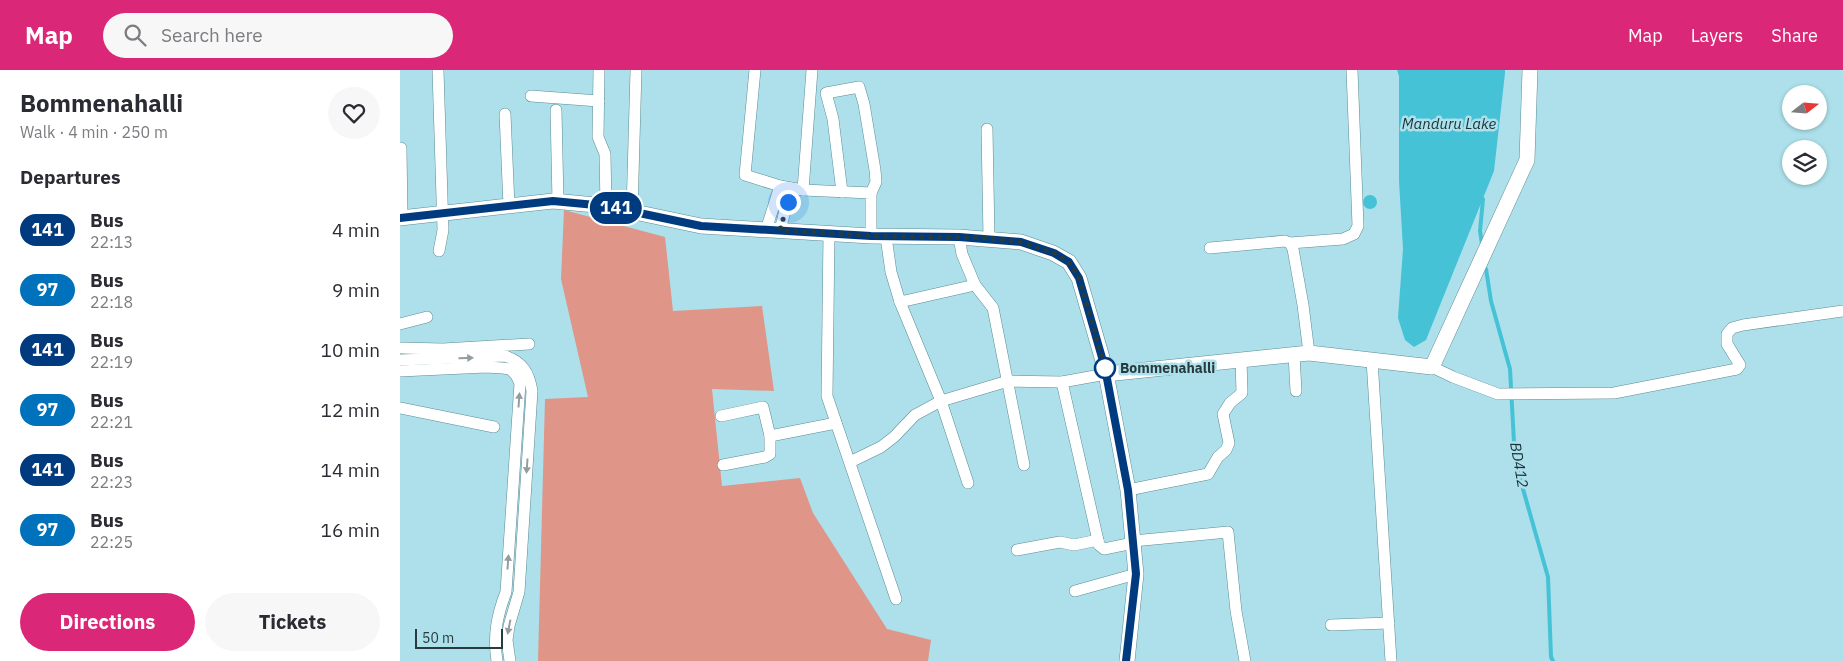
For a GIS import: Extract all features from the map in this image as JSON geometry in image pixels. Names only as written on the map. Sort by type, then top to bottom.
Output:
[{"type":"main road","points":[[1106,374],[1241,362],[1301,354],[1432,367],[1527,160],[1530,70]]},
{"type":"main road","points":[[401,218],[558,202],[606,206],[701,226],[886,237],[989,238],[1021,242],[1054,253],[1069,262],[1079,278],[1106,374],[1128,490],[1136,574],[1126,661]]},
{"type":"street","points":[[438,70],[443,213],[443,230],[439,251]]},
{"type":"street","points":[[600,70],[598,137],[605,154],[606,206]]},
{"type":"street","points":[[632,212],[636,70]]},
{"type":"street","points":[[755,70],[745,175],[803,190],[871,193]]},
{"type":"street","points":[[803,190],[812,70]]},
{"type":"street","points":[[1210,248],[1343,239],[1354,234],[1358,226],[1352,70]]},
{"type":"street","points":[[842,192],[833,119],[826,93],[859,87],[864,104],[876,182],[871,193],[871,236]]},
{"type":"street","points":[[531,96],[599,101]]},
{"type":"street","points":[[556,110],[558,202]]},
{"type":"street","points":[[505,114],[509,206]]},
{"type":"street","points":[[987,129],[989,238]]},
{"type":"street","points":[[401,148],[401,218]]},
{"type":"street","points":[[773,230],[786,187]]},
{"type":"street","points":[[829,234],[827,396],[896,599]]},
{"type":"street","points":[[886,237],[891,272],[900,302],[941,401],[968,483]]},
{"type":"street","points":[[959,237],[962,254],[975,285],[993,308],[1024,465]]},
{"type":"street","points":[[1290,243],[1293,249],[1303,306],[1301,354],[1296,390]]},
{"type":"street","points":[[900,302],[975,285]]},
{"type":"street","points":[[1432,367],[1452,377],[1498,394],[1614,393],[1738,369],[1740,365],[1727,344],[1727,334],[1732,328],[1843,311]]},
{"type":"street","points":[[400,324],[427,317]]},
{"type":"street","points":[[400,348],[443,349],[529,344]]},
{"type":"street","points":[[400,360],[505,356],[517,368],[527,371],[532,391],[519,592],[507,640],[510,661]]},
{"type":"street","points":[[1372,360],[1391,661]]},
{"type":"street","points":[[1128,490],[1206,475],[1210,472],[1218,456],[1226,450],[1229,443],[1222,414],[1230,403],[1242,393],[1241,362]]},
{"type":"street","points":[[400,371],[486,367],[510,370],[517,368]]},
{"type":"street","points":[[497,661],[494,641],[496,625],[506,592],[520,383],[516,375],[517,368]]},
{"type":"street","points":[[850,462],[881,447],[894,437],[915,415],[941,401],[1008,381],[1062,382],[1106,374]]},
{"type":"street","points":[[1062,382],[1100,545],[1104,549],[1133,542],[1228,532],[1236,611],[1245,661]]},
{"type":"street","points":[[721,416],[763,407],[770,436],[770,454],[765,457],[723,465]]},
{"type":"street","points":[[400,408],[494,426]]},
{"type":"street","points":[[770,436],[836,422]]},
{"type":"street","points":[[1017,550],[1060,542],[1074,545],[1098,540]]},
{"type":"street","points":[[1075,591],[1136,574]]},
{"type":"street","points":[[506,592],[519,592]]},
{"type":"street","points":[[1331,626],[1389,623]]},
{"type":"shaded area","points":[[564,210],[665,237],[673,311],[762,306],[774,391],[712,389],[722,486],[800,478],[813,513],[887,629],[931,640],[928,661],[538,661],[545,399],[588,397],[561,279]]},
{"type":"water","name":"Manduru Lake","points":[[1397,70],[1505,70],[1494,171],[1426,340],[1414,347],[1405,340],[1398,318],[1403,249],[1399,181],[1399,76]]},
{"type":"water","points":[[1367,195],[1373,195],[1377,202],[1373,209],[1367,209],[1363,205],[1363,199]]},
{"type":"waterway","name":"BD412","points":[[1482,244],[1480,231],[1483,199]]},
{"type":"waterway","name":"BD412","points":[[1486,269],[1491,301],[1510,369],[1515,461],[1548,577],[1551,657],[1553,661]]},
{"type":"bus line","name":"141","points":[[400,218],[553,201],[606,206],[701,226],[871,236],[989,238],[1021,242],[1054,253],[1069,262],[1079,278],[1105,368],[1128,490],[1136,574],[1126,661]]},
{"type":"place","name":"Bommenahalli","points":[[1105,368]]},
{"type":"route","points":[[788,202],[780,230],[920,238],[989,238],[1021,242],[1054,253],[1069,262],[1079,278],[1105,368]]}]
